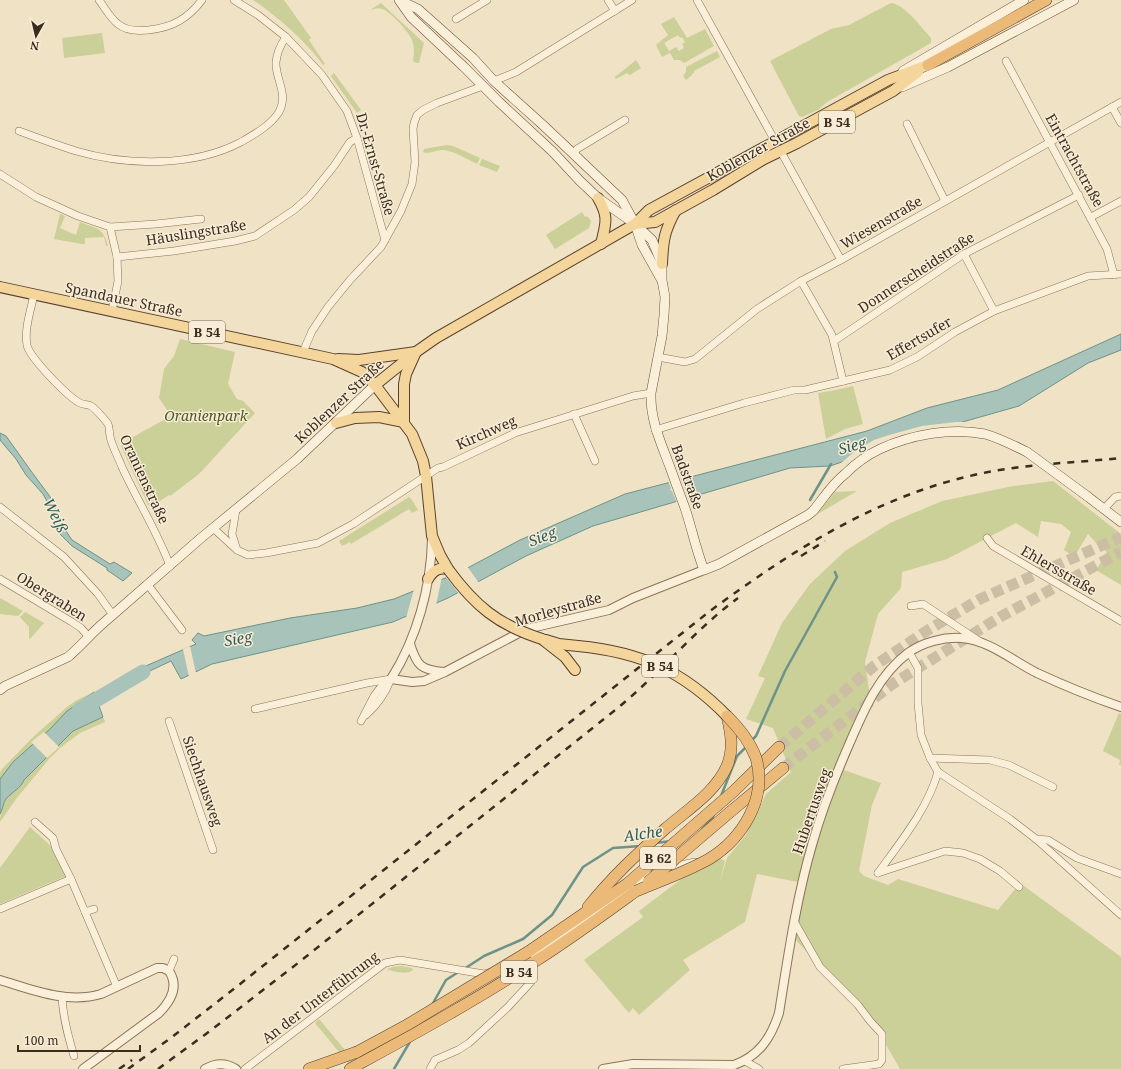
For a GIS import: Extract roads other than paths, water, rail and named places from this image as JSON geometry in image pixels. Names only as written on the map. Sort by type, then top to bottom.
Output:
[{"type":"highway","name":"B 54","points":[[928,65],[1046,0]]},
{"type":"highway","name":"B 54","points":[[352,1068],[480,996],[533,963],[636,891],[709,859],[729,845],[745,825],[750,815],[757,793],[758,782],[757,765],[752,749],[747,739],[727,716]]},
{"type":"highway","name":"B 54","points":[[326,1069],[407,1025],[474,986],[577,919],[610,880],[636,855],[705,796],[720,779],[727,766],[732,746],[727,716]]},
{"type":"highway","name":"B 62","points":[[577,919],[627,884],[656,860],[734,790],[779,747]]},
{"type":"highway","name":"B 62","points":[[636,891],[783,768]]},
{"type":"highway","points":[[309,1069],[358,1052]]},
{"type":"main road","points":[[399,0],[418,9],[473,58],[494,81],[574,153],[622,200],[635,224],[642,245],[662,280]]},
{"type":"main road","points":[[399,0],[411,17],[564,163],[598,198],[635,224],[652,240],[662,264]]},
{"type":"main road","name":"Koblenzer Straße","points":[[0,690],[5,686],[68,657],[77,650],[88,636],[213,528],[297,459],[375,385],[416,352],[445,333],[635,224],[649,210],[888,80],[1024,0]]},
{"type":"main road","name":"Koblenzer Straße","points":[[635,224],[655,222],[780,150],[797,143],[893,91],[948,67],[1074,0]]},
{"type":"main road","name":"Koblenzer Straße","points":[[888,80],[928,65]]},
{"type":"main road","name":"Koblenzer Straße","points":[[893,91],[928,65]]},
{"type":"main road","points":[[482,86],[494,81]]},
{"type":"main road","points":[[775,141],[780,150]]},
{"type":"main road","points":[[564,163],[574,153]]},
{"type":"main road","points":[[598,198],[603,207],[607,220],[601,244]]},
{"type":"main road","points":[[651,393],[664,315],[665,297],[662,280],[663,246],[665,232],[676,210]]},
{"type":"main road","name":"Spandauer Straße","points":[[0,287],[333,359],[362,372],[375,385]]},
{"type":"main road","name":"B 54","points":[[333,359],[359,360],[416,352]]},
{"type":"main road","name":"B 54","points":[[404,422],[404,384],[406,374],[416,352]]},
{"type":"main road","name":"B 54","points":[[375,385],[404,422],[418,448],[426,476],[432,536],[448,569],[469,596],[486,611],[510,627],[542,639],[559,644],[613,650],[660,666],[690,683],[712,701],[727,716]]},
{"type":"main road","name":"Badstraße","points":[[651,393],[655,430],[686,510],[698,556],[704,570]]},
{"type":"main road","points":[[336,423],[355,418],[379,417],[404,422]]},
{"type":"main road","name":"Morleystraße","points":[[704,570],[719,564],[808,515],[847,472],[864,458],[893,443],[938,433],[970,432],[985,434],[1027,452],[1121,522]]},
{"type":"main road","points":[[428,579],[435,570],[439,568],[448,569]]},
{"type":"main road","points":[[542,639],[565,657],[575,670]]},
{"type":"street","points":[[99,0],[118,25],[133,31],[155,29],[180,21],[195,9],[202,0]]},
{"type":"street","name":"Dr.-Ernst-Straße","points":[[234,0],[258,15],[286,36],[322,75],[347,111],[358,138],[385,240]]},
{"type":"street","points":[[456,19],[487,0]]},
{"type":"street","points":[[608,0],[615,10]]},
{"type":"street","points":[[494,81],[510,75],[632,0]]},
{"type":"street","points":[[697,0],[775,141]]},
{"type":"street","points":[[19,131],[78,151],[123,161],[154,162],[181,160],[226,150],[252,136],[263,128],[279,112],[283,94],[276,62],[278,53],[286,36]]},
{"type":"street","name":"Eintrachtstraße","points":[[1006,61],[1091,217],[1118,274]]},
{"type":"street","points":[[303,352],[312,331],[328,307],[350,280],[377,252],[401,211],[412,184],[415,162],[413,129],[418,115],[423,110],[437,103],[482,86]]},
{"type":"street","name":"Wiesenstraße","points":[[658,357],[685,362],[695,359],[750,313],[801,281],[841,260],[1121,102]]},
{"type":"street","points":[[1112,107],[1121,123]]},
{"type":"street","points":[[574,153],[577,149],[625,120]]},
{"type":"street","points":[[907,124],[945,201]]},
{"type":"street","name":"Häuslingstraße","points":[[117,257],[174,251],[235,241],[255,236],[294,210],[309,197],[334,166],[350,142],[358,138]]},
{"type":"street","points":[[780,150],[841,260]]},
{"type":"street","points":[[0,174],[36,197],[78,216],[110,227],[201,219]]},
{"type":"street","name":"Donnerscheidstraße","points":[[834,341],[964,254],[1079,195]]},
{"type":"street","points":[[1091,217],[1121,201]]},
{"type":"street","points":[[110,227],[117,257],[118,281],[112,311]]},
{"type":"street","points":[[964,254],[994,311]]},
{"type":"street","name":"Effertsufer","points":[[655,430],[744,403],[794,390],[805,390],[890,370],[917,357],[955,332],[994,311],[1088,276],[1118,274]]},
{"type":"street","points":[[801,281],[832,335],[843,381]]},
{"type":"street","name":"Oranienstraße","points":[[34,294],[27,330],[27,347],[42,368],[73,399],[81,404],[91,406],[108,425],[110,437],[121,464],[135,495],[157,535],[170,566]]},
{"type":"street","name":"Kirchweg","points":[[237,550],[248,555],[318,543],[353,524],[438,468],[515,433],[633,396],[651,393]]},
{"type":"street","points":[[574,414],[595,460]]},
{"type":"street","points":[[1104,509],[1116,497],[1121,496]]},
{"type":"street","points":[[0,507],[64,557],[98,594],[113,615]]},
{"type":"street","points":[[236,510],[232,534],[237,550]]},
{"type":"street","points":[[213,528],[237,550]]},
{"type":"street","points":[[363,719],[386,691],[391,679],[402,663],[410,644],[419,617],[428,579],[432,558],[432,536]]},
{"type":"street","name":"Ehlersstraße","points":[[987,538],[993,546],[1121,621]]},
{"type":"street","name":"Morleystraße","points":[[255,709],[367,683],[391,679],[412,682],[424,681],[445,672],[531,628],[609,610],[633,598],[704,570]]},
{"type":"street","name":"Obergraben","points":[[0,579],[72,622],[88,636]]},
{"type":"street","points":[[148,585],[182,630]]},
{"type":"street","name":"Hubertusweg","points":[[910,606],[923,604],[983,643],[1037,672],[1084,694],[1121,707]]},
{"type":"street","name":"Hubertusweg","points":[[744,1061],[756,1052],[767,1040],[774,1026],[778,1013],[800,892],[811,847],[841,763],[871,698],[892,668],[909,652],[943,638],[962,638],[983,643]]},
{"type":"street","points":[[410,644],[414,658],[422,668],[430,671],[445,672]]},
{"type":"street","points":[[909,652],[918,668],[918,703],[921,735],[930,758],[938,772],[1036,839],[1121,915]]},
{"type":"street","name":"Siechhausweg","points":[[169,722],[212,850]]},
{"type":"street","points":[[930,758],[990,760],[1009,765],[1053,787]]},
{"type":"street","points":[[938,772],[933,789],[915,821],[878,873],[945,851],[963,853],[980,859],[1000,871],[1019,887]]},
{"type":"street","points":[[35,822],[53,838],[56,849],[117,987]]},
{"type":"street","points":[[1036,839],[1048,840],[1077,858],[1121,874]]},
{"type":"street","name":"An der Unterführung","points":[[245,1069],[385,963],[400,960],[484,974],[524,962],[658,869],[695,862]]},
{"type":"street","points":[[0,909],[71,880]]},
{"type":"street","points":[[85,912],[94,909]]},
{"type":"street","points":[[795,923],[820,967],[858,1005],[882,1034],[882,1060],[879,1064],[843,1069]]},
{"type":"street","points":[[168,971],[174,959]]},
{"type":"street","points":[[0,980],[62,997],[94,996],[157,968],[164,968],[168,971],[172,979],[174,993],[164,1008],[83,1069]]},
{"type":"street","points":[[430,1069],[435,1060],[458,1050],[469,1043],[531,982]]},
{"type":"street","points":[[62,997],[63,1013],[74,1056]]},
{"type":"street","points":[[602,1069],[633,1067],[724,1067],[744,1061],[759,1069]]},
{"type":"street","points":[[204,1069],[217,1064],[224,1064],[236,1069]]},
{"type":"water","points":[[1121,334],[1121,350],[1088,363],[1019,406],[959,423],[830,466],[790,468],[593,526],[526,556],[448,598],[393,622],[212,664],[181,679],[171,661],[126,682],[123,676],[196,644],[192,640],[198,633],[204,636],[290,618],[357,608],[394,599],[460,572],[520,540],[625,494],[867,431],[927,408],[998,390]]},
{"type":"water","name":"Weiß","points":[[0,433],[6,436],[51,498],[64,528],[72,540],[110,564],[114,562],[132,573],[123,581],[107,570],[107,568],[72,546],[60,534],[43,494],[26,475],[16,459],[0,440]]},
{"type":"water","points":[[94,692],[103,717],[73,731],[24,780],[19,788],[6,799],[0,814],[0,779],[13,762],[50,729],[67,711]]},
{"type":"waterway","name":"Alche","points":[[810,500],[831,464]]},
{"type":"waterway","name":"Alche","points":[[751,741],[756,736],[785,671],[837,577],[835,572]]},
{"type":"waterway","name":"Sieg","points":[[79,710],[143,672]]},
{"type":"waterway","name":"Alche","points":[[721,796],[737,756],[747,746]]},
{"type":"waterway","name":"Alche","points":[[702,829],[712,819],[714,814]]},
{"type":"waterway","name":"Alche","points":[[656,843],[671,841]]},
{"type":"waterway","name":"Alche","points":[[464,969],[484,956],[523,939],[552,915],[583,867],[613,848],[641,846]]},
{"type":"waterway","name":"Alche","points":[[432,1005],[446,980],[460,971]]},
{"type":"waterway","name":"Alche","points":[[394,1069],[411,1040]]},
{"type":"tunnel","points":[[779,747],[874,666],[928,630],[980,599],[1121,537]]},
{"type":"tunnel","points":[[783,768],[894,683],[1000,617],[1121,552]]},
{"type":"railway","points":[[128,1069],[235,988],[710,611],[740,589],[803,548],[868,512],[902,497],[938,485],[974,475],[1010,468],[1121,458]]},
{"type":"railway","points":[[801,556],[825,541]]},
{"type":"railway","points":[[158,1069],[298,963],[614,711],[646,683],[706,625],[738,598]]},
{"type":"railway","points":[[119,1069],[132,1060]]},
{"type":"park label","name":"Oranienpark","points":[[206,415]]}]
